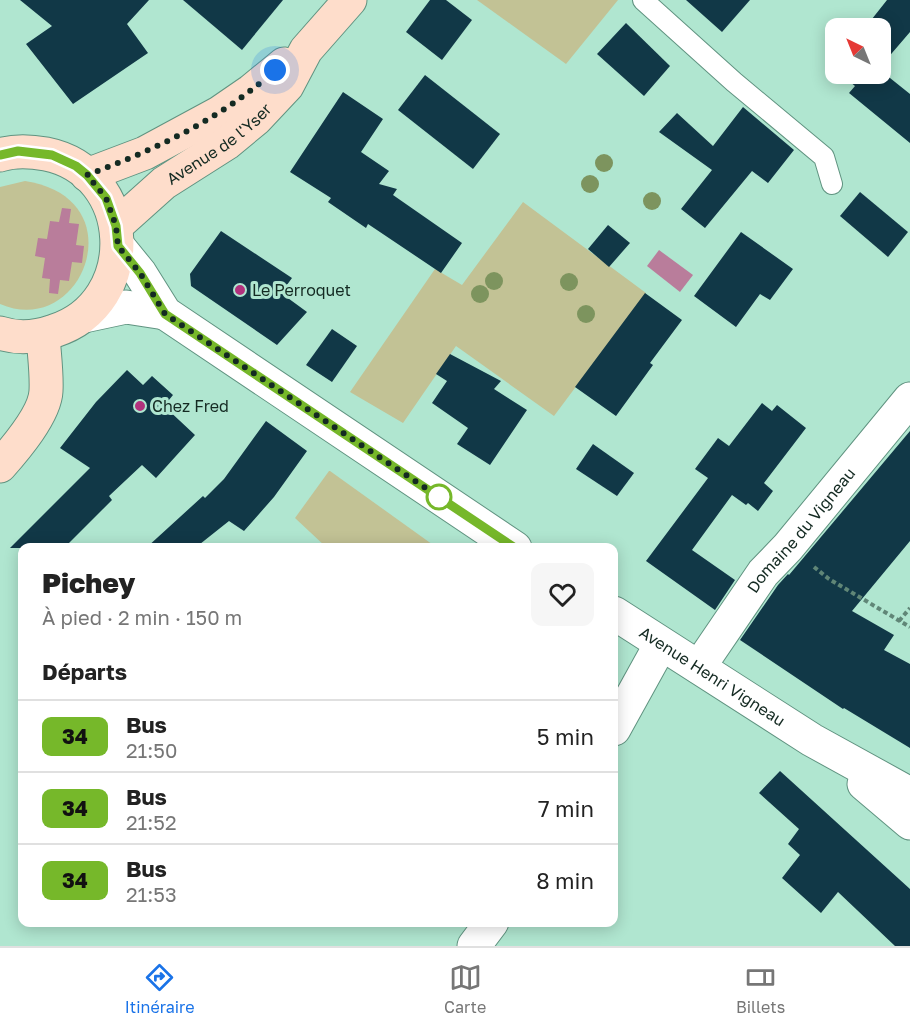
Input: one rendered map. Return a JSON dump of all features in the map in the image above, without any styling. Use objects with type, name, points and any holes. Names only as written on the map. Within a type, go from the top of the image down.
[{"type":"main road","name":"Avenue de l'Yser","points":[[117,236],[164,183],[227,143],[256,119],[287,86],[306,50],[350,0]]},
{"type":"main road","name":"Avenue de l'Yser","points":[[87,175],[145,153],[219,113],[251,91],[275,70],[306,50]]},
{"type":"main road","points":[[0,155],[18,151],[52,155],[76,166],[87,175],[106,198],[117,236],[115,266],[108,285],[84,316],[64,328],[43,335],[3,338]]},
{"type":"main road","points":[[0,466],[18,446],[34,420],[46,393],[43,335]]},
{"type":"street","points":[[117,236],[165,314]]},
{"type":"street","points":[[84,316],[126,307],[165,314],[508,543]]},
{"type":"street","name":"Domaine du Vigneau","points":[[699,668],[763,573],[788,547],[910,399]]},
{"type":"street","name":"Avenue Henri Vigneau","points":[[618,616],[812,740],[910,794]]},
{"type":"street","points":[[618,722],[661,644]]},
{"type":"street","name":"Avenue Henri Vigneau","points":[[812,740],[910,822]]},
{"type":"street","points":[[474,946],[488,927]]},
{"type":"lane","points":[[643,0],[734,82],[824,157],[832,184]]},
{"type":"path","points":[[788,547],[829,579],[910,627]]},
{"type":"path","points":[[899,621],[910,608]]},
{"type":"green space","points":[[477,0],[618,0],[566,64]]},
{"type":"green space","points":[[25,181],[59,193],[80,212],[88,237],[86,262],[74,285],[55,302],[29,310],[0,304],[0,187]]},
{"type":"green space","points":[[523,202],[646,293],[554,416],[456,346],[403,423],[350,392],[435,269],[462,285]]},
{"type":"green space","points":[[330,471],[430,543],[322,543],[295,518]]},
{"type":"shaded area","points":[[62,208],[71,209],[69,223],[79,224],[76,245],[84,246],[82,263],[72,262],[69,281],[60,280],[58,294],[49,293],[50,279],[42,278],[45,258],[35,256],[38,238],[47,239],[50,221],[59,222]]},
{"type":"shaded area","points":[[659,250],[693,275],[680,292],[647,266]]},
{"type":"building","points":[[20,0],[149,0],[127,24],[148,53],[73,104],[26,44],[52,26]]},
{"type":"building","points":[[183,0],[283,0],[242,50]]},
{"type":"building","points":[[430,0],[446,0],[472,20],[442,60],[406,32]]},
{"type":"building","points":[[686,0],[750,0],[722,32]]},
{"type":"building","points":[[887,0],[910,0],[910,32],[891,54],[891,18],[873,18]]},
{"type":"building","points":[[626,23],[670,66],[644,96],[597,54]]},
{"type":"building","points":[[425,75],[500,134],[473,169],[398,110]]},
{"type":"building","points":[[891,79],[910,94],[910,143],[849,93],[855,86],[852,84],[891,84]]},
{"type":"building","points":[[343,92],[383,119],[361,152],[389,171],[379,184],[397,189],[393,195],[462,243],[441,273],[368,224],[366,228],[328,202],[331,198],[290,172]]},
{"type":"building","points":[[743,107],[794,150],[768,183],[752,171],[705,228],[681,209],[712,170],[659,132],[677,113],[713,146]]},
{"type":"building","points":[[860,192],[908,232],[888,257],[840,216]]},
{"type":"building","points":[[608,225],[630,243],[609,267],[588,249]]},
{"type":"building","name":"Le Perroquet","points":[[221,231],[292,278],[281,293],[307,312],[277,345],[191,286],[190,274]]},
{"type":"building","points":[[741,232],[793,269],[770,300],[760,294],[736,327],[694,296]]},
{"type":"building","points":[[645,293],[682,320],[650,363],[653,365],[616,416],[575,387]]},
{"type":"building","points":[[332,329],[357,346],[332,382],[306,365]]},
{"type":"building","points":[[450,354],[501,381],[494,389],[527,410],[490,465],[457,444],[468,428],[432,403],[447,381],[436,374]]},
{"type":"building","points":[[127,370],[143,385],[152,376],[173,395],[164,406],[195,435],[156,478],[142,465],[109,496],[112,500],[69,543],[18,543],[18,548],[10,548],[90,468],[60,448],[96,402]]},
{"type":"building","points":[[762,403],[772,411],[777,405],[806,428],[764,483],[773,491],[758,511],[732,495],[692,550],[735,580],[715,610],[646,561],[708,478],[695,469],[718,438],[729,446]]},
{"type":"building","points":[[266,421],[307,451],[274,497],[244,531],[229,521],[201,543],[151,543],[203,496],[205,498],[224,479]]},
{"type":"building","points":[[910,431],[910,541],[852,611],[894,635],[884,650],[910,664],[910,748],[843,709],[740,640],[778,585],[789,575]]},
{"type":"building","points":[[593,444],[634,473],[617,496],[576,469]]},
{"type":"building","points":[[780,771],[910,889],[910,946],[895,946],[838,892],[821,913],[782,878],[800,855],[788,844],[799,829],[759,793]]},
{"type":"bus line","name":"34","points":[[0,155],[18,151],[35,152],[52,155],[76,166],[87,175],[106,198],[116,226],[118,246],[140,273],[165,314],[508,543]]},
{"type":"place","name":"Le Perroquet","points":[[240,290]]},
{"type":"place","name":"Chez Fred","points":[[140,406]]},
{"type":"route","points":[[275,70],[251,91],[219,113],[145,153],[87,175],[106,198],[116,226],[118,246],[140,273],[165,314],[439,497]]}]
